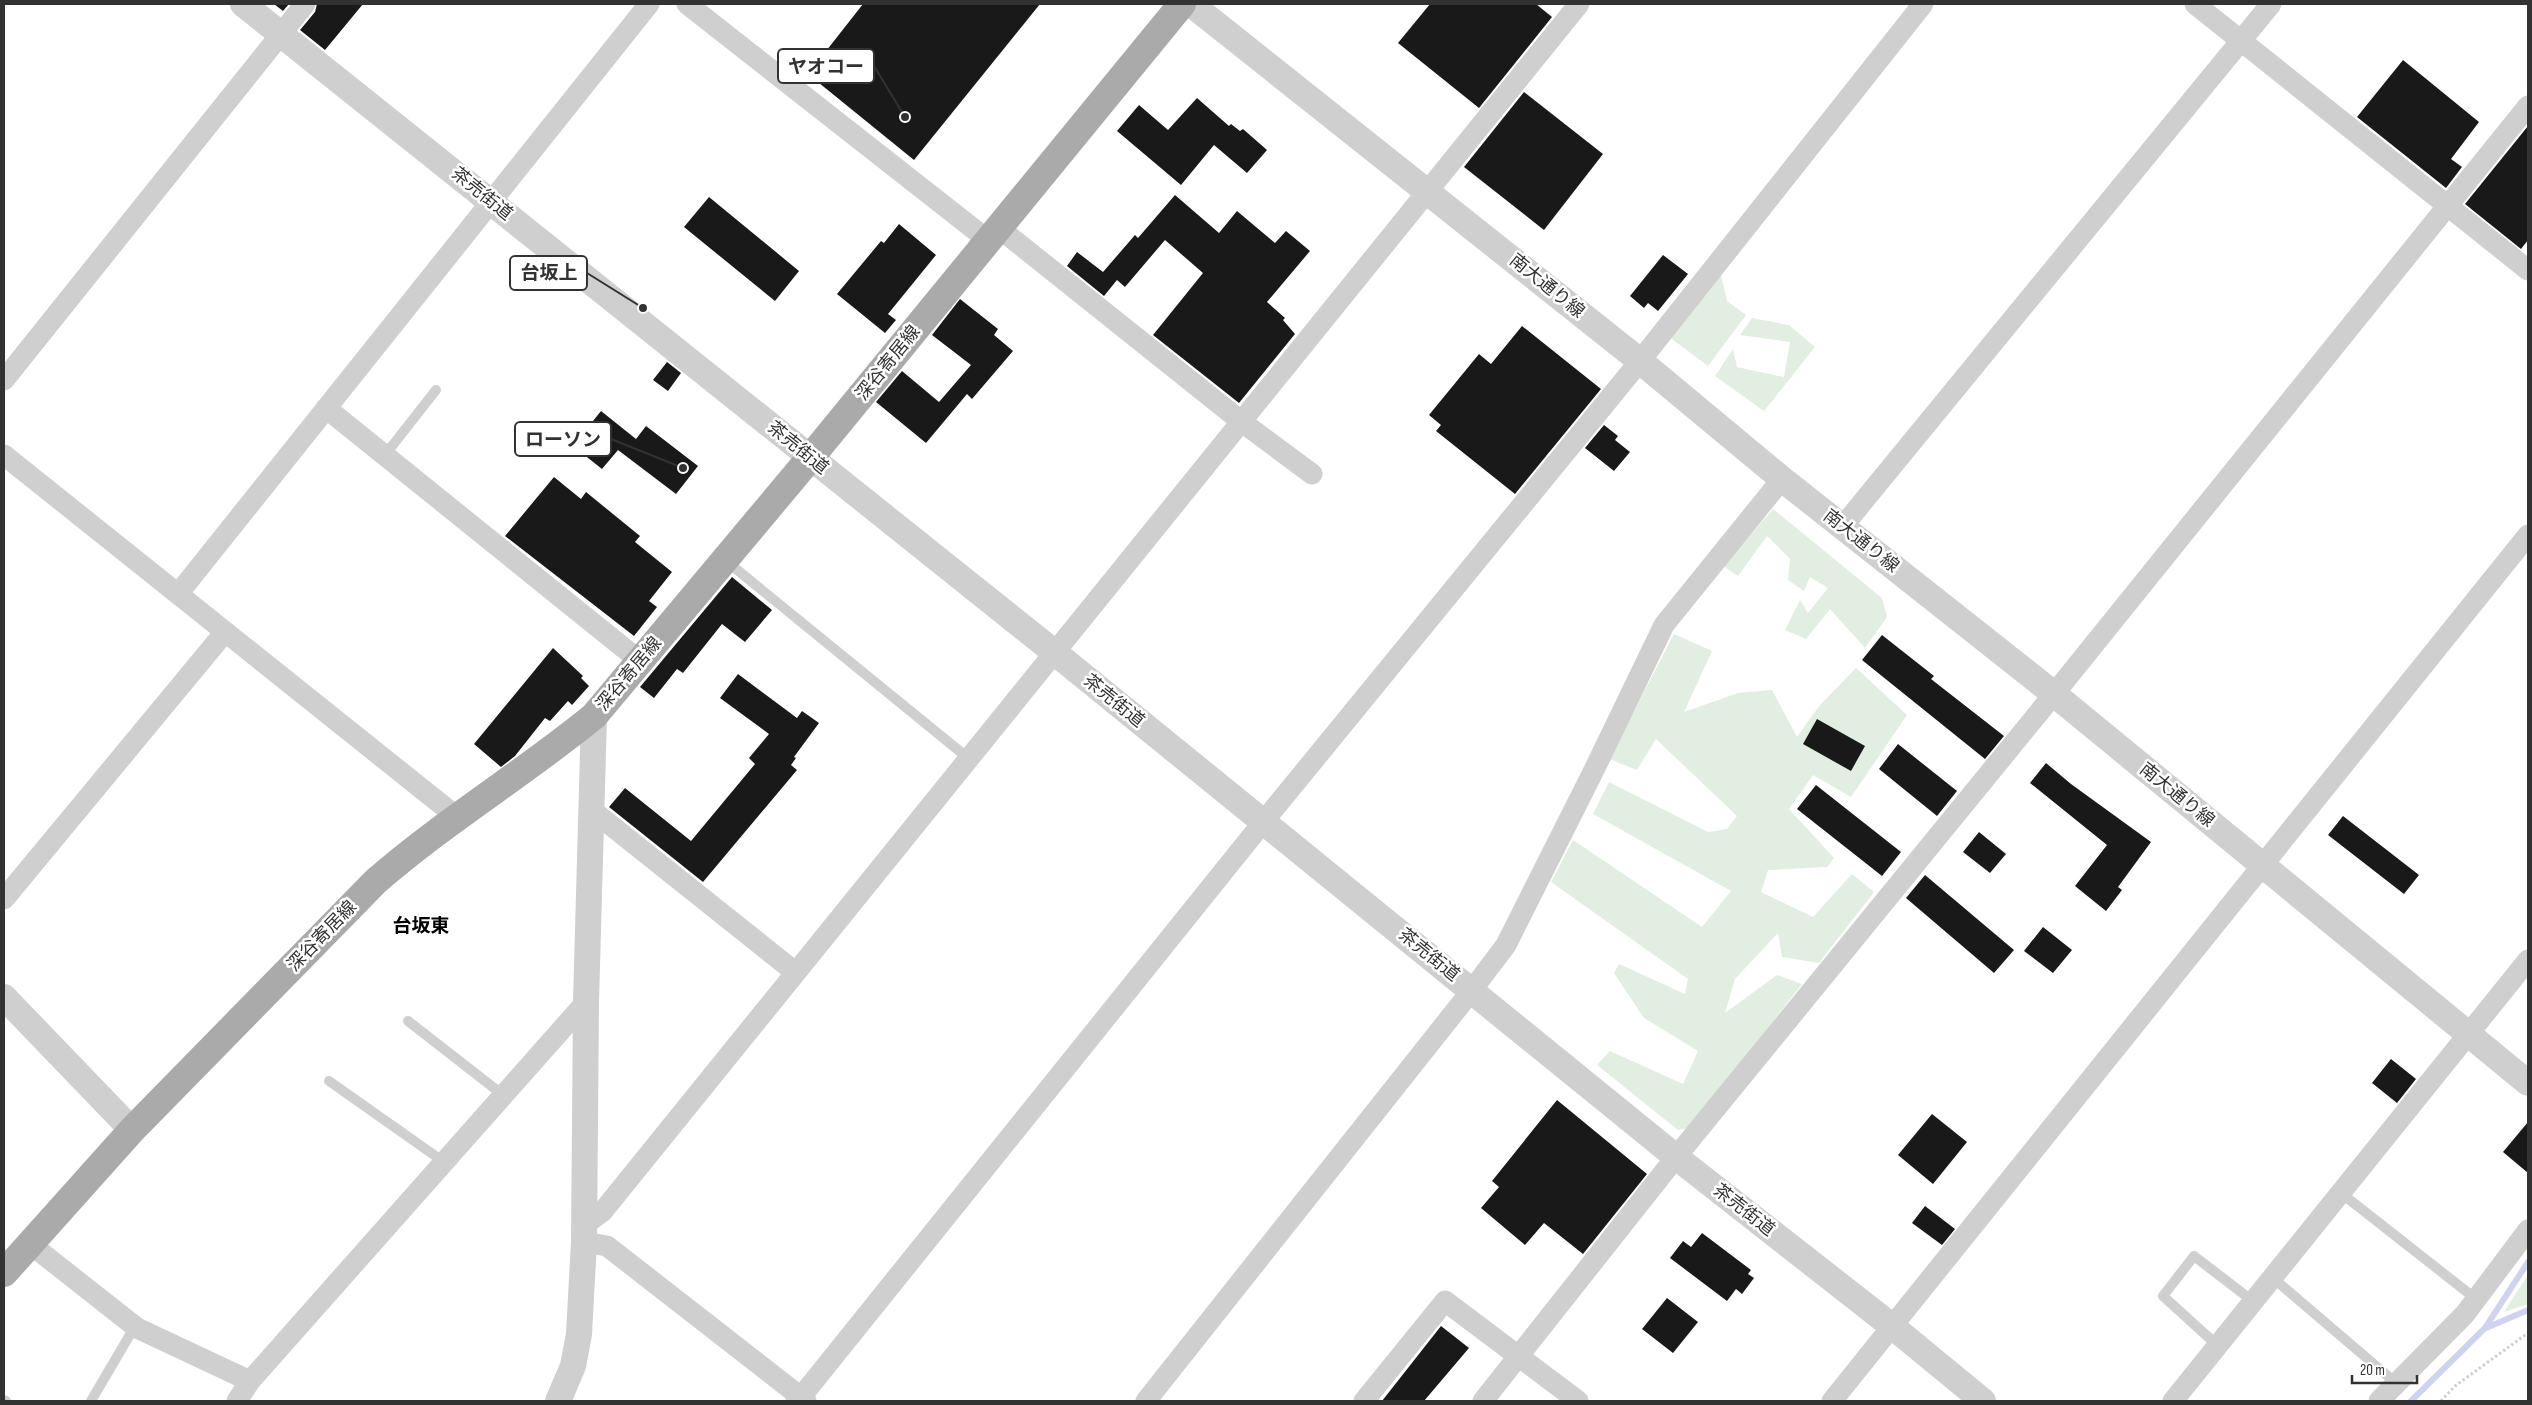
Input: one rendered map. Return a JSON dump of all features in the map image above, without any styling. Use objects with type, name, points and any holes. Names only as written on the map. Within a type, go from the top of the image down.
[{"type":"main road","name":"深谷寄居線","points":[[4,1273],[132,1130],[376,881],[405,855],[553,750],[594,716],[810,458],[1182,4]]},
{"type":"street","name":"茶売街道","points":[[243,4],[1054,652],[1676,1157],[1983,1401]]},
{"type":"street","points":[[4,380],[305,4]]},
{"type":"street","points":[[178,594],[649,4]]},
{"type":"street","points":[[687,4],[1312,474]]},
{"type":"street","name":"南大通り線","points":[[1192,4],[1640,361],[1782,479],[2054,694],[2528,1083]]},
{"type":"street","points":[[584,1234],[1579,4]]},
{"type":"street","points":[[584,1234],[607,1246],[801,1400],[1264,821],[1640,361],[1924,4]]},
{"type":"street","points":[[2195,4],[2528,270]]},
{"type":"street","points":[[1843,526],[2271,4]]},
{"type":"street","points":[[1483,1401],[1676,1157],[2054,694],[2528,106]]},
{"type":"street","points":[[326,408],[640,661]]},
{"type":"street","points":[[4,455],[457,817]]},
{"type":"street","points":[[1146,1401],[1506,945],[1664,625],[1782,479]]},
{"type":"street","points":[[1832,1401],[2088,1084],[2261,864],[2528,535]]},
{"type":"street","points":[[4,899],[225,632]]},
{"type":"street","points":[[558,1401],[573,1366],[579,1334],[584,1234],[586,1002],[593,811],[594,716]]},
{"type":"street","points":[[593,811],[795,972]]},
{"type":"street","points":[[2173,1401],[2528,962]]},
{"type":"street","points":[[4,997],[132,1130]]},
{"type":"street","points":[[237,1401],[250,1381],[586,1002]]},
{"type":"street","points":[[2379,1401],[2465,1314],[2528,1230]]},
{"type":"street","points":[[29,1243],[135,1326],[250,1381]]},
{"type":"street","points":[[1364,1401],[1445,1301],[1578,1401]]},
{"type":"lane","points":[[385,456],[436,390]]},
{"type":"lane","points":[[725,560],[968,758]]},
{"type":"lane","points":[[408,1020],[503,1096]]},
{"type":"lane","points":[[328,1080],[444,1162]]},
{"type":"lane","points":[[2341,1193],[2476,1299]]},
{"type":"lane","points":[[2218,1346],[2163,1296],[2189,1262],[2194,1256],[2254,1302]]},
{"type":"lane","points":[[2273,1278],[2396,1383]]},
{"type":"lane","points":[[91,1401],[135,1326]]},
{"type":"path","points":[[2441,1401],[2455,1386],[2528,1333]]},
{"type":"shaded area","points":[[1720,272],[1727,301],[1746,315],[1708,366],[1668,336]]},
{"type":"shaded area","points":[[1752,318],[1789,325],[1815,347],[1764,411],[1715,376],[1733,349],[1737,367],[1784,377],[1790,342],[1740,335]]},
{"type":"shaded area","points":[[1773,509],[1882,598],[1887,617],[1865,648],[1830,609],[1806,639],[1785,630],[1800,600],[1808,613],[1828,588],[1810,577],[1804,591],[1788,580],[1790,559],[1767,536],[1738,576],[1723,566]]},
{"type":"shaded area","points":[[1674,634],[1712,651],[1684,712],[1738,693],[1772,690],[1797,737],[1820,705],[1856,668],[1907,715],[1851,797],[1813,775],[1789,809],[1834,858],[1827,867],[1768,870],[1761,892],[1813,917],[1852,874],[1874,892],[1819,963],[1782,957],[1778,933],[1735,979],[1725,1013],[1777,975],[1802,984],[1690,1128],[1678,1130],[1597,1065],[1610,1051],[1683,1084],[1698,1051],[1644,1018],[1614,973],[1619,964],[1685,994],[1688,979],[1551,882],[1573,840],[1702,927],[1731,891],[1593,814],[1609,782],[1708,832],[1727,829],[1737,816],[1656,739],[1637,770],[1609,759]]},
{"type":"shaded area","points":[[2528,1275],[2528,1304],[2504,1312]]},
{"type":"building","points":[[274,4],[289,4],[283,11]]},
{"type":"building","points":[[317,4],[363,4],[325,50],[300,30],[315,12]]},
{"type":"building","points":[[863,4],[1040,4],[914,160],[808,74]]},
{"type":"building","points":[[1430,4],[1536,4],[1552,17],[1479,108],[1398,43]]},
{"type":"building","points":[[2403,60],[2479,122],[2451,159],[2462,167],[2446,188],[2357,117]]},
{"type":"building","points":[[1524,92],[1603,154],[1544,230],[1464,167]]},
{"type":"building","points":[[1197,98],[1229,126],[1231,124],[1240,131],[1243,129],[1267,150],[1247,173],[1214,145],[1181,185],[1117,131],[1139,105],[1168,130]]},
{"type":"building","points":[[2528,126],[2528,240],[2521,249],[2465,204]]},
{"type":"building","points":[[1175,195],[1219,233],[1237,211],[1275,243],[1286,231],[1310,251],[1267,302],[1285,318],[1283,320],[1295,334],[1239,403],[1153,335],[1203,273],[1165,240],[1125,287],[1117,280],[1104,296],[1067,266],[1077,252],[1103,272],[1135,235],[1138,238]]},
{"type":"building","points":[[709,197],[799,271],[775,301],[684,227]]},
{"type":"building","points":[[899,224],[936,255],[888,314],[896,320],[885,333],[837,294],[881,241],[884,243]]},
{"type":"building","points":[[1663,255],[1688,274],[1658,311],[1648,303],[1644,308],[1630,296]]},
{"type":"building","points":[[960,299],[998,329],[994,335],[1013,351],[972,399],[967,394],[926,443],[876,402],[902,371],[939,402],[971,365],[932,335]]},
{"type":"building","points":[[1522,326],[1601,389],[1515,494],[1436,431],[1441,425],[1429,415],[1479,354],[1491,364]]},
{"type":"building","points":[[667,362],[681,373],[668,391],[653,380]]},
{"type":"building","points":[[601,411],[636,439],[646,426],[698,466],[676,494],[618,450],[602,469],[573,446]]},
{"type":"building","points":[[1604,425],[1618,436],[1615,440],[1630,452],[1614,471],[1585,448]]},
{"type":"building","points":[[554,477],[581,499],[586,492],[640,536],[635,542],[672,572],[649,601],[657,607],[634,636],[505,536]]},
{"type":"building","points":[[732,577],[772,610],[745,642],[722,624],[683,673],[677,669],[654,698],[640,687]]},
{"type":"building","points":[[1882,635],[1934,676],[1931,679],[2004,736],[1985,759],[1862,660]]},
{"type":"building","points":[[553,648],[583,676],[581,678],[589,686],[572,705],[568,701],[550,721],[545,718],[515,756],[501,767],[474,744]]},
{"type":"building","points":[[738,674],[797,718],[802,711],[819,723],[794,757],[796,758],[791,765],[797,770],[703,882],[609,807],[625,788],[691,841],[755,764],[749,758],[769,734],[720,698]]},
{"type":"building","points":[[1817,719],[1865,746],[1851,771],[1803,744]]},
{"type":"building","points":[[1898,744],[1957,791],[1937,816],[1879,769]]},
{"type":"building","points":[[2046,763],[2071,784],[2151,842],[2118,887],[2122,890],[2106,911],[2075,886],[2107,845],[2030,783]]},
{"type":"building","points":[[1816,785],[1901,852],[1882,876],[1797,809]]},
{"type":"building","points":[[2343,816],[2419,875],[2404,894],[2328,835]]},
{"type":"building","points":[[1979,832],[2006,854],[1990,873],[1963,852]]},
{"type":"building","points":[[1925,875],[2014,950],[1994,973],[1906,898]]},
{"type":"building","points":[[2043,927],[2072,950],[2053,973],[2024,951]]},
{"type":"building","points":[[2391,1059],[2416,1079],[2397,1103],[2372,1083]]},
{"type":"building","points":[[1557,1100],[1647,1174],[1583,1254],[1544,1223],[1525,1245],[1481,1208],[1499,1187],[1492,1181]]},
{"type":"building","points":[[1932,1114],[1967,1142],[1933,1184],[1898,1155]]},
{"type":"building","points":[[2528,1122],[2528,1173],[2503,1152]]},
{"type":"building","points":[[1925,1206],[1955,1229],[1942,1245],[1912,1223]]},
{"type":"building","points":[[1702,1233],[1751,1270],[1748,1274],[1754,1278],[1742,1294],[1736,1289],[1727,1301],[1670,1258],[1683,1241],[1691,1247]]},
{"type":"building","points":[[1667,1298],[1698,1322],[1673,1353],[1642,1329]]},
{"type":"building","points":[[1441,1326],[1469,1348],[1424,1401],[1382,1401]]},
{"type":"waterway","points":[[2411,1401],[2485,1328],[2528,1262]]},
{"type":"waterway","points":[[2486,1328],[2528,1310]]},
{"type":"place","name":"ヤオコー","points":[[905,117]]},
{"type":"place","name":"台坂上","points":[[643,308]]},
{"type":"place","name":"ローソン","points":[[683,468]]},
{"type":"district","name":"台坂東","points":[[421,926]]}]
